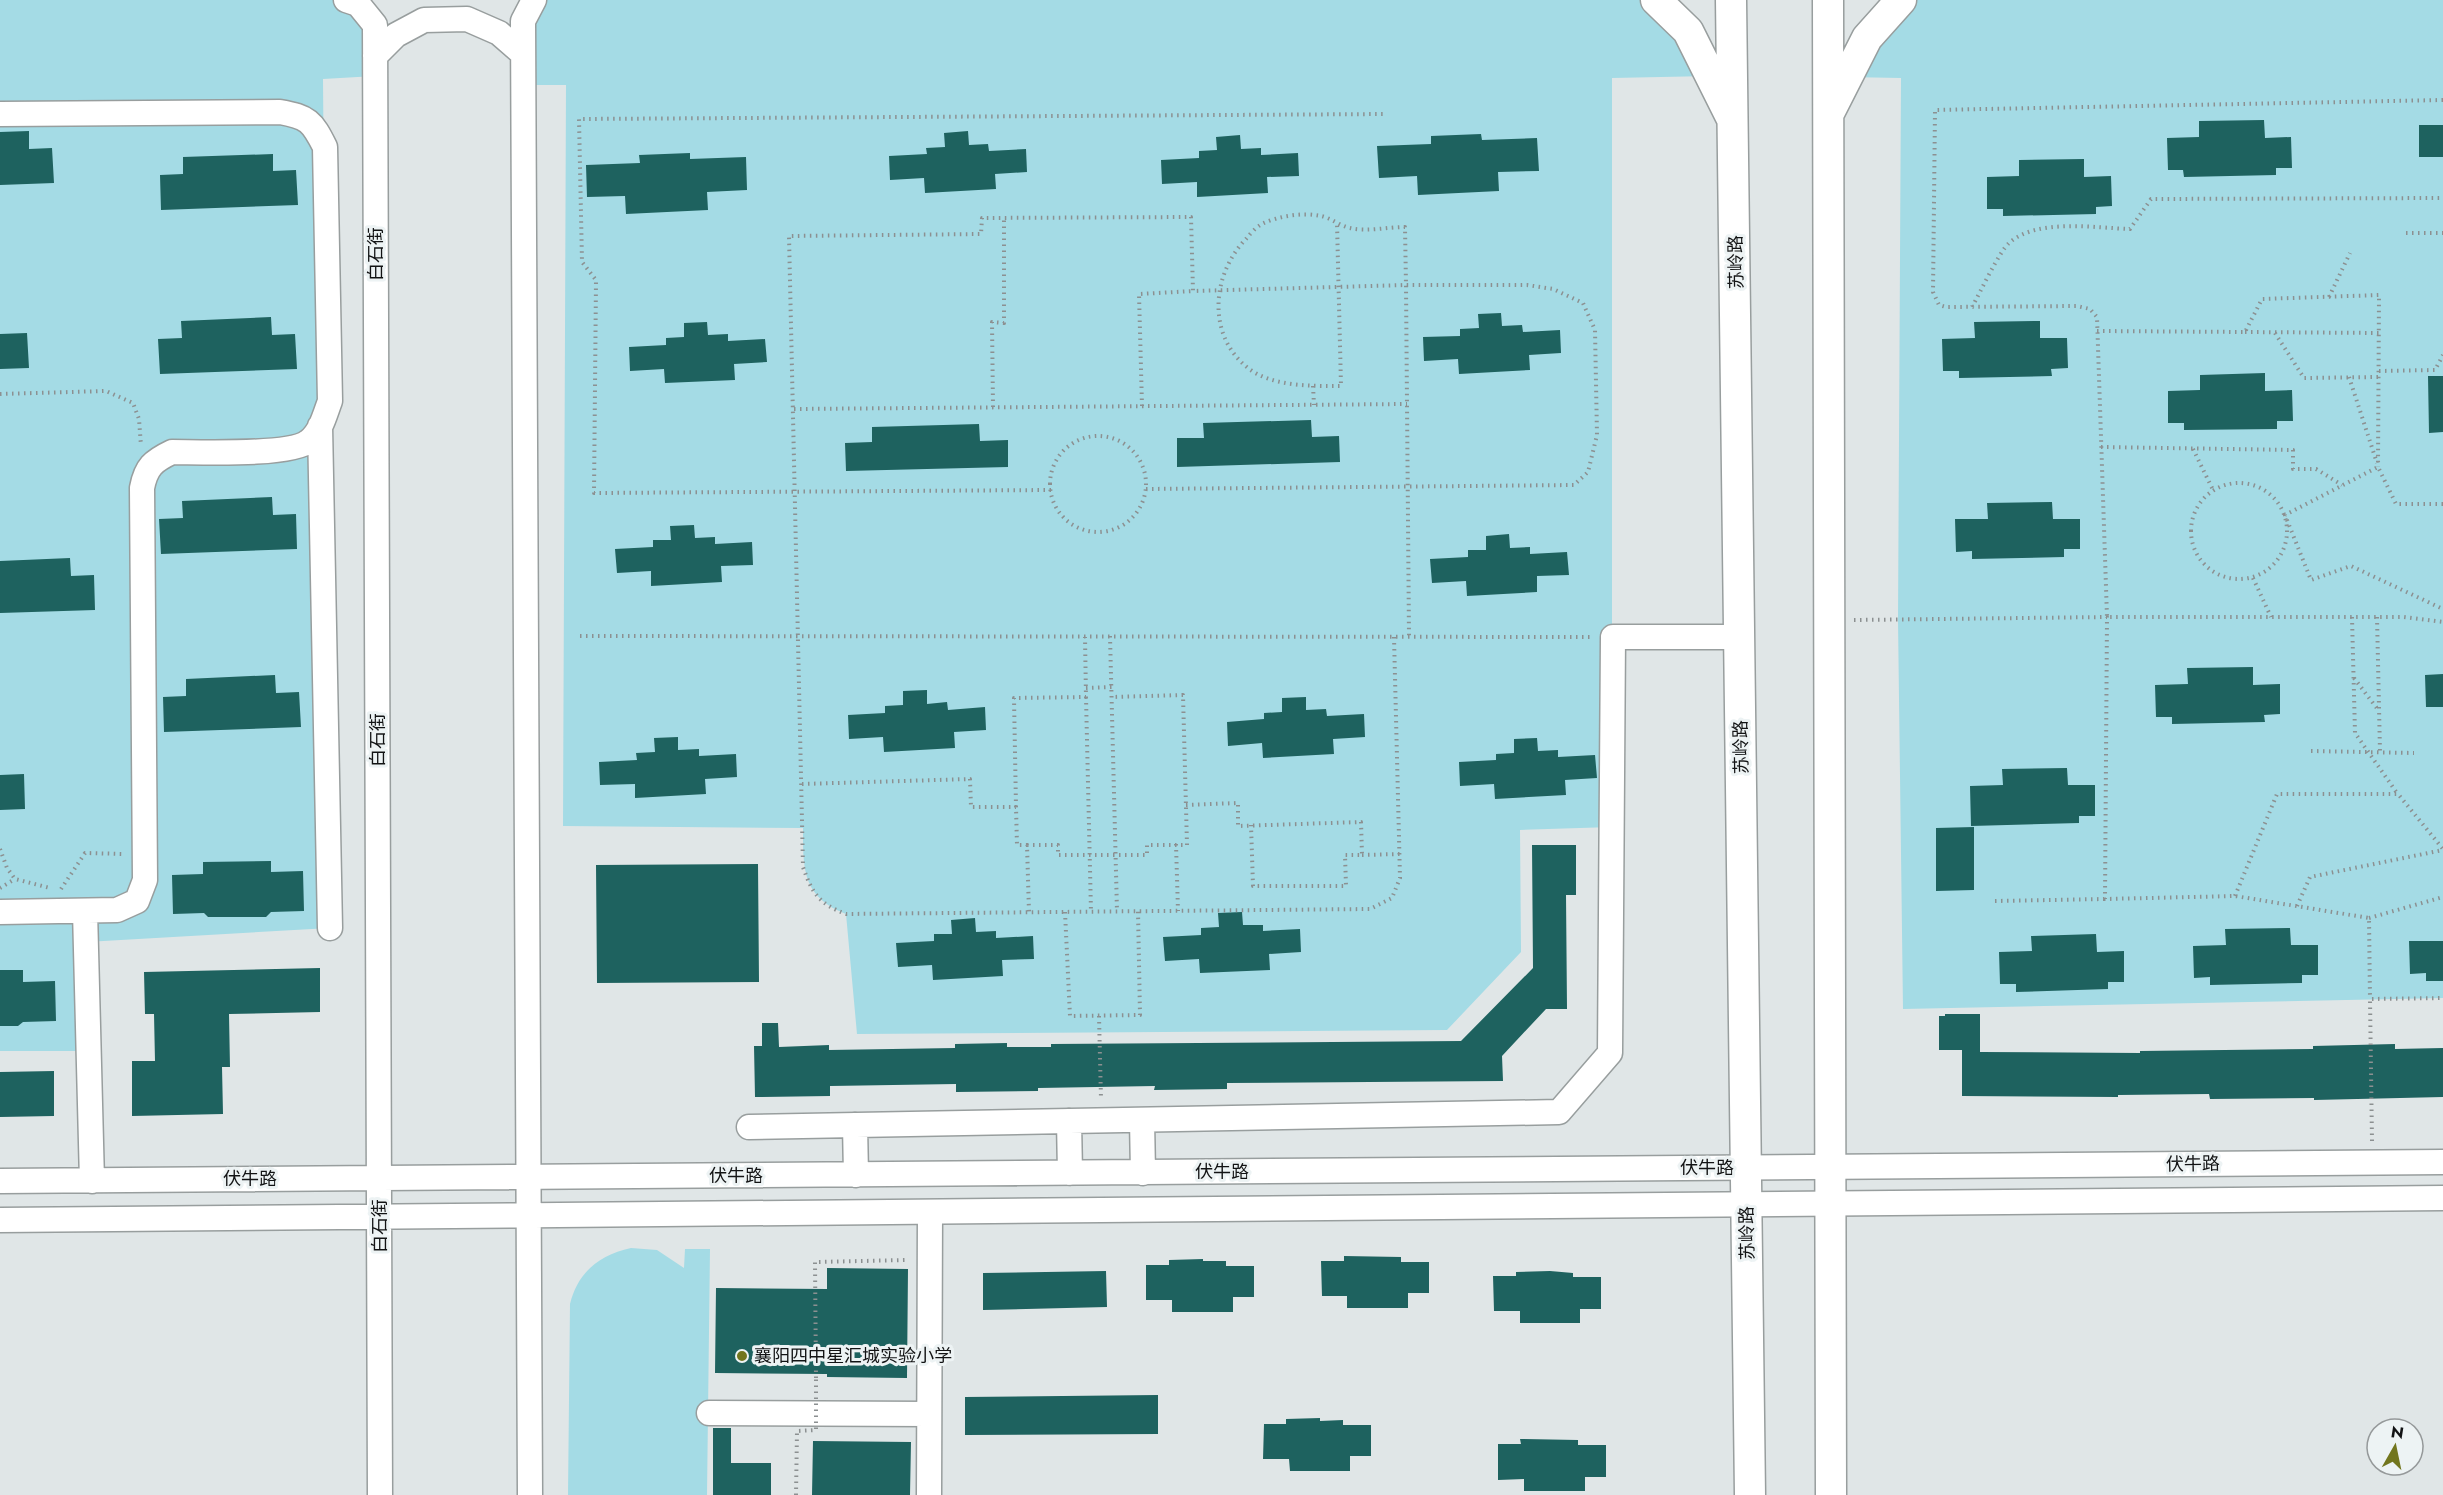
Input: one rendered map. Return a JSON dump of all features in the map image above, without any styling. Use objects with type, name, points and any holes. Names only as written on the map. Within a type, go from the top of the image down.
[{"type":"main road","points":[[1656,0],[1688,31],[1734,125]]},
{"type":"main road","name":"苏岭路","points":[[1731,0],[1750,1495]]},
{"type":"main road","points":[[1828,0],[1831,1495]]},
{"type":"main road","points":[[1827,116],[1867,38],[1901,0]]},
{"type":"street","name":"白石街","points":[[346,0],[358,4],[375,25],[380,1495]]},
{"type":"street","points":[[530,1495],[523,21],[534,0]]},
{"type":"street","points":[[375,56],[396,35],[424,20],[467,19],[499,33],[523,54]]},
{"type":"street","points":[[0,114],[280,112],[301,116],[315,128],[325,147],[330,389],[330,401],[320,426],[309,441],[291,449],[172,452],[157,459],[145,473],[145,879],[137,901],[117,910],[0,912]]},
{"type":"street","points":[[320,426],[330,928]]},
{"type":"street","points":[[749,1127],[1559,1112],[1610,1053],[1613,637],[1740,638]]},
{"type":"street","points":[[85,911],[92,1181]]},
{"type":"street","points":[[1069,1120],[1070,1173]]},
{"type":"street","points":[[1142,1120],[1143,1173]]},
{"type":"street","points":[[855,1125],[856,1175]]},
{"type":"street","name":"伏牛路","points":[[0,1181],[2443,1162]]},
{"type":"street","points":[[0,1220],[2443,1198]]},
{"type":"street","points":[[929,1495],[930,1212]]},
{"type":"street","points":[[709,1413],[929,1414]]},
{"type":"path","points":[[2105,899],[2107,617],[2097,317],[2090,309],[2077,306],[1946,307],[1939,304],[1933,292],[1935,110],[2443,100]]},
{"type":"path","points":[[1051,490],[796,494],[594,493],[596,280],[582,262],[579,119],[1385,114]]},
{"type":"path","points":[[1971,307],[2008,244],[2026,232],[2043,228],[2130,229],[2151,199],[2443,198]]},
{"type":"path","points":[[1337,223],[1341,386],[1313,386],[1271,379],[1249,369],[1229,350],[1218,318],[1222,274],[1232,254],[1261,224],[1290,215],[1321,216],[1351,228],[1405,227],[1409,637]]},
{"type":"path","points":[[1192,291],[1191,217],[982,218],[981,234],[789,236],[803,867],[812,892],[832,908],[846,914],[1371,909],[1392,898],[1400,878],[1394,637]]},
{"type":"path","points":[[993,407],[992,322],[1004,322],[1004,218]]},
{"type":"path","points":[[2406,233],[2442,235]]},
{"type":"path","points":[[2329,297],[2350,253]]},
{"type":"path","points":[[1142,406],[1139,294],[1406,285],[1527,285],[1553,289],[1583,303],[1595,330],[1597,435],[1588,472],[1574,485],[1146,489]]},
{"type":"path","points":[[2245,332],[2262,299],[2379,295],[2378,466]]},
{"type":"path","points":[[2097,331],[2379,333]]},
{"type":"path","points":[[2275,332],[2304,378],[2435,370],[2443,355]]},
{"type":"path","points":[[2349,377],[2378,466],[2396,504],[2443,504]]},
{"type":"path","points":[[1313,386],[1314,405]]},
{"type":"path","points":[[0,394],[106,392],[133,403],[139,419],[144,481]]},
{"type":"path","points":[[794,409],[1407,404]]},
{"type":"path","points":[[1098,436],[1113,439],[1128,446],[1138,458],[1145,473],[1146,489],[1142,504],[1134,517],[1122,526],[1099,532],[1077,527],[1064,518],[1055,505],[1051,490],[1051,475],[1057,460],[1068,447],[1082,439],[1098,436]]},
{"type":"path","points":[[2101,447],[2293,450],[2293,469],[2316,469],[2342,486]]},
{"type":"path","points":[[2193,449],[2213,490]]},
{"type":"path","points":[[2285,515],[2378,466]]},
{"type":"path","points":[[2285,515],[2288,530],[2286,546],[2278,560],[2267,571],[2253,578],[2238,580],[2222,577],[2208,569],[2198,558],[2191,543],[2190,527],[2194,511],[2203,497],[2213,490],[2232,483],[2249,483],[2264,489],[2277,500],[2285,515],[2311,580],[2351,566],[2442,608]]},
{"type":"path","points":[[2253,578],[2271,617]]},
{"type":"path","points":[[1828,621],[2107,617],[2404,617],[2443,622]]},
{"type":"path","points":[[2297,906],[2310,877],[2443,849],[2398,794],[2355,733],[2352,617]]},
{"type":"path","points":[[2377,617],[2380,752]]},
{"type":"path","points":[[580,636],[1613,637]]},
{"type":"path","points":[[1110,636],[1117,911]]},
{"type":"path","points":[[1085,637],[1091,912]]},
{"type":"path","points":[[2354,678],[2379,711]]},
{"type":"path","points":[[1086,688],[1112,687]]},
{"type":"path","points":[[1086,697],[1014,698],[1017,845],[1058,845],[1058,855],[1147,855],[1147,845],[1187,844],[1183,695],[1112,697]]},
{"type":"path","points":[[2311,751],[2414,753]]},
{"type":"path","points":[[802,784],[970,779],[971,807],[1016,807]]},
{"type":"path","points":[[2235,896],[2277,794],[2398,794]]},
{"type":"path","points":[[1186,805],[1238,803],[1238,826],[1361,822],[1362,855]]},
{"type":"path","points":[[1251,825],[1253,886],[1347,886],[1345,855],[1400,854]]},
{"type":"path","points":[[1176,844],[1178,910]]},
{"type":"path","points":[[1027,845],[1029,912]]},
{"type":"path","points":[[0,849],[7,868],[15,879],[62,889],[85,853],[145,855]]},
{"type":"path","points":[[0,888],[15,879]]},
{"type":"path","points":[[1995,901],[2235,896],[2369,918],[2443,897]]},
{"type":"path","points":[[1065,912],[1070,1016],[1099,1016],[1140,1015],[1138,911]]},
{"type":"path","points":[[2369,918],[2372,1163]]},
{"type":"path","points":[[2370,999],[2443,998]]},
{"type":"path","points":[[1099,1016],[1102,1120]]},
{"type":"path","points":[[796,1495],[797,1431],[816,1430],[815,1262],[930,1260]]},
{"type":"shaded area","points":[[0,0],[346,0],[358,4],[375,76],[323,79],[330,928],[86,942],[89,1051],[0,1051]]},
{"type":"shaded area","points":[[534,0],[1656,0],[1710,76],[1612,78],[1612,827],[1520,830],[1521,952],[1447,1030],[857,1034],[846,914],[821,899],[808,880],[805,869],[803,828],[563,826],[566,85],[523,85]]},
{"type":"shaded area","points":[[1901,0],[2443,0],[2443,998],[1903,1009],[1898,620],[1901,78],[1847,77]]},
{"type":"shaded area","points":[[631,1248],[657,1250],[684,1268],[685,1249],[710,1249],[707,1495],[568,1495],[570,1304],[584,1274],[609,1255]]},
{"type":"building","points":[[2264,120],[2265,138],[2291,137],[2292,168],[2276,168],[2276,175],[2184,177],[2183,170],[2168,170],[2167,138],[2199,137],[2199,121]]},
{"type":"building","points":[[2419,125],[2443,125],[2443,157],[2419,157]]},
{"type":"building","points":[[29,131],[29,149],[52,148],[54,183],[0,185],[0,132]]},
{"type":"building","points":[[968,131],[969,145],[988,144],[989,151],[1026,149],[1027,172],[995,174],[996,189],[925,193],[924,178],[890,180],[889,156],[927,154],[926,148],[945,147],[944,133]]},
{"type":"building","points":[[1481,134],[1482,140],[1537,138],[1539,171],[1498,172],[1499,191],[1418,195],[1417,176],[1379,178],[1377,146],[1431,144],[1431,136]]},
{"type":"building","points":[[1240,135],[1241,149],[1261,148],[1261,155],[1298,153],[1299,176],[1267,177],[1268,193],[1197,197],[1197,182],[1162,184],[1161,160],[1199,158],[1199,151],[1217,150],[1216,137]]},
{"type":"building","points":[[690,153],[690,159],[746,157],[747,190],[707,192],[708,210],[626,214],[625,196],[587,197],[586,165],[640,163],[639,155]]},
{"type":"building","points":[[273,154],[273,171],[296,170],[298,205],[161,210],[160,175],[183,174],[183,157]]},
{"type":"building","points":[[2084,159],[2084,177],[2111,176],[2112,206],[2096,207],[2096,214],[2003,216],[2003,209],[1987,209],[1987,177],[2019,176],[2019,160]]},
{"type":"building","points":[[1501,313],[1502,326],[1522,325],[1523,332],[1560,330],[1561,353],[1529,355],[1530,370],[1459,374],[1458,359],[1424,361],[1423,337],[1460,336],[1460,329],[1479,328],[1478,314]]},
{"type":"building","points":[[271,317],[272,335],[295,334],[297,369],[160,374],[158,339],[182,338],[181,321]]},
{"type":"building","points":[[2040,321],[2040,338],[2067,338],[2068,368],[2051,369],[2052,376],[1959,378],[1959,371],[1943,371],[1942,339],[1975,338],[1974,322]]},
{"type":"building","points":[[707,322],[708,335],[728,334],[728,341],[765,339],[767,362],[734,364],[735,380],[665,383],[664,369],[630,371],[629,347],[666,345],[666,338],[684,337],[684,323]]},
{"type":"building","points":[[27,333],[29,368],[0,369],[0,334]]},
{"type":"building","points":[[2265,373],[2265,391],[2292,390],[2293,421],[2277,421],[2277,429],[2184,430],[2184,423],[2168,423],[2168,391],[2200,390],[2200,375]]},
{"type":"building","points":[[2428,376],[2443,376],[2443,432],[2429,433]]},
{"type":"building","points":[[1311,420],[1312,437],[1339,436],[1340,462],[1177,467],[1177,438],[1204,438],[1203,423]]},
{"type":"building","points":[[979,424],[980,441],[1008,440],[1008,467],[846,471],[845,443],[872,442],[872,427]]},
{"type":"building","points":[[272,497],[273,515],[296,514],[297,549],[161,554],[159,519],[183,518],[182,501]]},
{"type":"building","points":[[2052,502],[2053,519],[2080,519],[2080,549],[2064,549],[2064,557],[1972,559],[1972,551],[1956,552],[1955,519],[1988,519],[1987,503]]},
{"type":"building","points":[[694,525],[695,538],[715,537],[715,544],[752,542],[753,565],[721,566],[722,582],[651,586],[651,571],[617,573],[615,549],[653,547],[653,540],[671,540],[670,526]]},
{"type":"building","points":[[1509,534],[1510,548],[1530,547],[1530,554],[1567,552],[1569,575],[1537,576],[1537,592],[1467,596],[1466,581],[1432,583],[1430,559],[1468,557],[1468,550],[1486,550],[1486,536]]},
{"type":"building","points":[[70,558],[71,576],[94,575],[95,610],[0,613],[0,561]]},
{"type":"building","points":[[2253,667],[2253,685],[2280,684],[2280,714],[2264,715],[2265,722],[2172,724],[2172,717],[2156,717],[2155,685],[2188,684],[2187,668]]},
{"type":"building","points":[[2443,674],[2443,707],[2426,707],[2425,675]]},
{"type":"building","points":[[275,675],[276,693],[299,692],[301,727],[164,732],[163,697],[186,696],[186,679]]},
{"type":"building","points":[[927,690],[927,704],[947,702],[948,710],[985,707],[986,730],[954,732],[955,748],[884,752],[883,737],[849,739],[848,715],[885,713],[885,706],[903,705],[903,691]]},
{"type":"building","points":[[1306,697],[1306,710],[1326,709],[1327,716],[1364,714],[1365,737],[1333,739],[1334,754],[1263,758],[1262,743],[1228,746],[1227,722],[1264,719],[1264,713],[1282,712],[1282,698]]},
{"type":"building","points":[[678,737],[678,750],[699,749],[699,756],[736,754],[737,777],[705,779],[706,794],[635,798],[635,784],[600,785],[599,762],[637,760],[636,753],[655,752],[654,738]]},
{"type":"building","points":[[1537,738],[1538,751],[1558,750],[1558,757],[1595,755],[1597,778],[1565,780],[1566,795],[1495,799],[1494,784],[1460,786],[1459,762],[1496,760],[1496,754],[1514,753],[1514,739]]},
{"type":"building","points":[[2067,768],[2068,785],[2095,785],[2095,816],[2079,816],[2079,823],[1971,826],[1970,786],[2003,785],[2002,769]]},
{"type":"building","points":[[24,774],[25,809],[0,810],[0,775]]},
{"type":"building","points":[[1974,827],[1974,890],[1936,891],[1936,828]]},
{"type":"building","points":[[1532,845],[1576,845],[1576,895],[1566,895],[1567,1009],[1546,1009],[1502,1056],[1503,1081],[1227,1083],[1227,1089],[1154,1090],[1155,1086],[956,1092],[956,1084],[830,1086],[830,1096],[755,1097],[754,1046],[762,1046],[762,1023],[778,1023],[779,1047],[829,1045],[829,1050],[955,1048],[955,1044],[1007,1043],[1007,1047],[1051,1047],[1051,1044],[1461,1041],[1533,968]]},
{"type":"building","points":[[271,861],[271,872],[303,871],[304,911],[271,912],[266,917],[208,917],[204,913],[173,914],[172,875],[203,874],[203,862]]},
{"type":"building","points":[[758,864],[759,982],[597,983],[596,865]]},
{"type":"building","points":[[1242,912],[1243,925],[1263,925],[1263,931],[1300,929],[1301,952],[1269,954],[1270,970],[1200,973],[1199,959],[1165,961],[1163,937],[1201,935],[1201,928],[1219,927],[1218,913]]},
{"type":"building","points":[[975,918],[976,932],[996,931],[996,938],[1033,936],[1034,959],[1002,960],[1003,976],[933,980],[932,965],[898,967],[896,943],[934,941],[934,934],[952,934],[951,920]]},
{"type":"building","points":[[2290,928],[2291,945],[2318,945],[2318,975],[2302,975],[2302,983],[2210,985],[2210,977],[2194,978],[2193,946],[2226,945],[2225,929]]},
{"type":"building","points":[[2096,934],[2097,952],[2124,951],[2124,982],[2108,982],[2108,989],[2016,992],[2016,984],[2000,984],[1999,952],[2032,951],[2031,936]]},
{"type":"building","points":[[2409,941],[2443,941],[2443,981],[2426,981],[2426,973],[2410,974]]},
{"type":"building","points":[[320,968],[320,1012],[229,1014],[230,1067],[222,1067],[223,1114],[132,1116],[132,1061],[155,1061],[154,1014],[145,1014],[144,972]]},
{"type":"building","points":[[0,970],[23,970],[23,982],[55,981],[56,1021],[23,1022],[18,1026],[0,1026]]},
{"type":"building","points":[[1945,1014],[1980,1014],[1980,1052],[2140,1053],[2140,1051],[2313,1049],[2313,1046],[2395,1044],[2395,1049],[2443,1048],[2443,1097],[2314,1100],[2314,1098],[2210,1099],[2209,1094],[2118,1095],[2118,1097],[1962,1096],[1962,1050],[1939,1050],[1939,1016],[1945,1016]]},
{"type":"building","points":[[54,1071],[54,1116],[0,1117],[0,1072]]},
{"type":"building","points":[[1344,1256],[1401,1257],[1401,1262],[1429,1262],[1429,1293],[1408,1293],[1408,1308],[1347,1308],[1347,1296],[1322,1296],[1321,1261],[1344,1261]]},
{"type":"building","points":[[1203,1259],[1203,1261],[1226,1261],[1226,1266],[1254,1266],[1254,1297],[1233,1297],[1233,1312],[1172,1312],[1172,1300],[1146,1300],[1146,1265],[1169,1265],[1169,1260]]},
{"type":"building","points":[[827,1268],[908,1269],[907,1378],[827,1377],[827,1374],[715,1373],[716,1288],[827,1289]]},
{"type":"building","points":[[1106,1271],[1107,1307],[983,1310],[983,1273]]},
{"type":"building","points":[[1516,1272],[1573,1273],[1573,1277],[1601,1277],[1601,1309],[1580,1309],[1580,1323],[1520,1323],[1520,1311],[1494,1311],[1493,1276],[1516,1276]]},
{"type":"building","points":[[1158,1395],[1158,1434],[965,1435],[965,1397]]},
{"type":"building","points":[[1320,1418],[1320,1421],[1343,1420],[1343,1425],[1371,1425],[1371,1456],[1350,1456],[1350,1471],[1290,1471],[1289,1459],[1263,1459],[1264,1424],[1286,1424],[1286,1419]]},
{"type":"building","points":[[713,1428],[731,1428],[731,1463],[771,1463],[771,1495],[713,1495]]},
{"type":"building","points":[[1520,1439],[1578,1440],[1578,1445],[1606,1445],[1606,1477],[1585,1477],[1585,1491],[1524,1491],[1524,1479],[1498,1480],[1498,1444],[1521,1444]]},
{"type":"building","points":[[813,1441],[911,1442],[910,1495],[812,1495]]},
{"type":"place","name":"襄阳四中星汇城实验小学","points":[[742,1356]]}]
